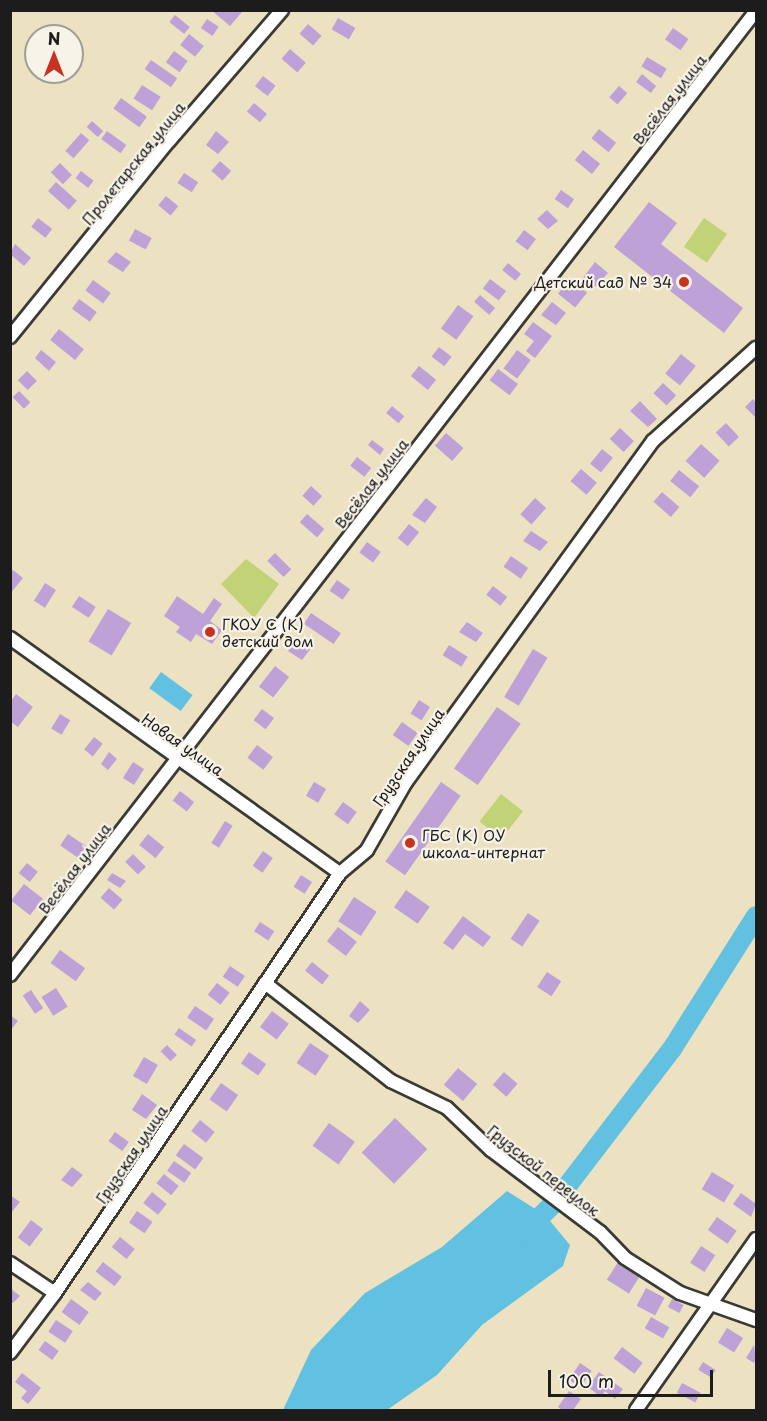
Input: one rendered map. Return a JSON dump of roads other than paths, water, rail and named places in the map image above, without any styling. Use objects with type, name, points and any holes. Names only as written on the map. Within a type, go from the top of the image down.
[{"type":"street","name":"Пролетарская улица","points":[[10,337],[169,141],[282,10]]},
{"type":"street","name":"Весёлая улица","points":[[10,975],[756,11]]},
{"type":"street","name":"Грузская улица","points":[[10,1353],[55,1293],[340,873],[367,850],[406,782],[653,441],[756,348]]},
{"type":"street","name":"Новая улица","points":[[10,638],[340,873]]},
{"type":"street","name":"Грузской переулок","points":[[265,984],[391,1082],[447,1108],[491,1150],[600,1232],[624,1258],[680,1293],[710,1301],[756,1320]]},
{"type":"street","points":[[636,1410],[710,1301],[756,1239]]},
{"type":"street","points":[[10,1263],[55,1293]]},
{"type":"water","points":[[161,672],[193,695],[181,711],[149,688]]},
{"type":"water","points":[[507,1191],[545,1215],[570,1245],[563,1266],[482,1325],[437,1375],[387,1410],[283,1410],[311,1350],[365,1293],[442,1247]]},
{"type":"waterway","points":[[561,1194],[672,1049],[756,916]]},
{"type":"waterway","points":[[525,1232],[552,1205]]},
{"type":"place","name":"Детский сад № 34","points":[[684,282]]},
{"type":"place","name":"ГКОУ С (К) детский дом","points":[[210,632]]},
{"type":"place","name":"ГБС (К) ОУ школа-интернат","points":[[410,843]]}]
